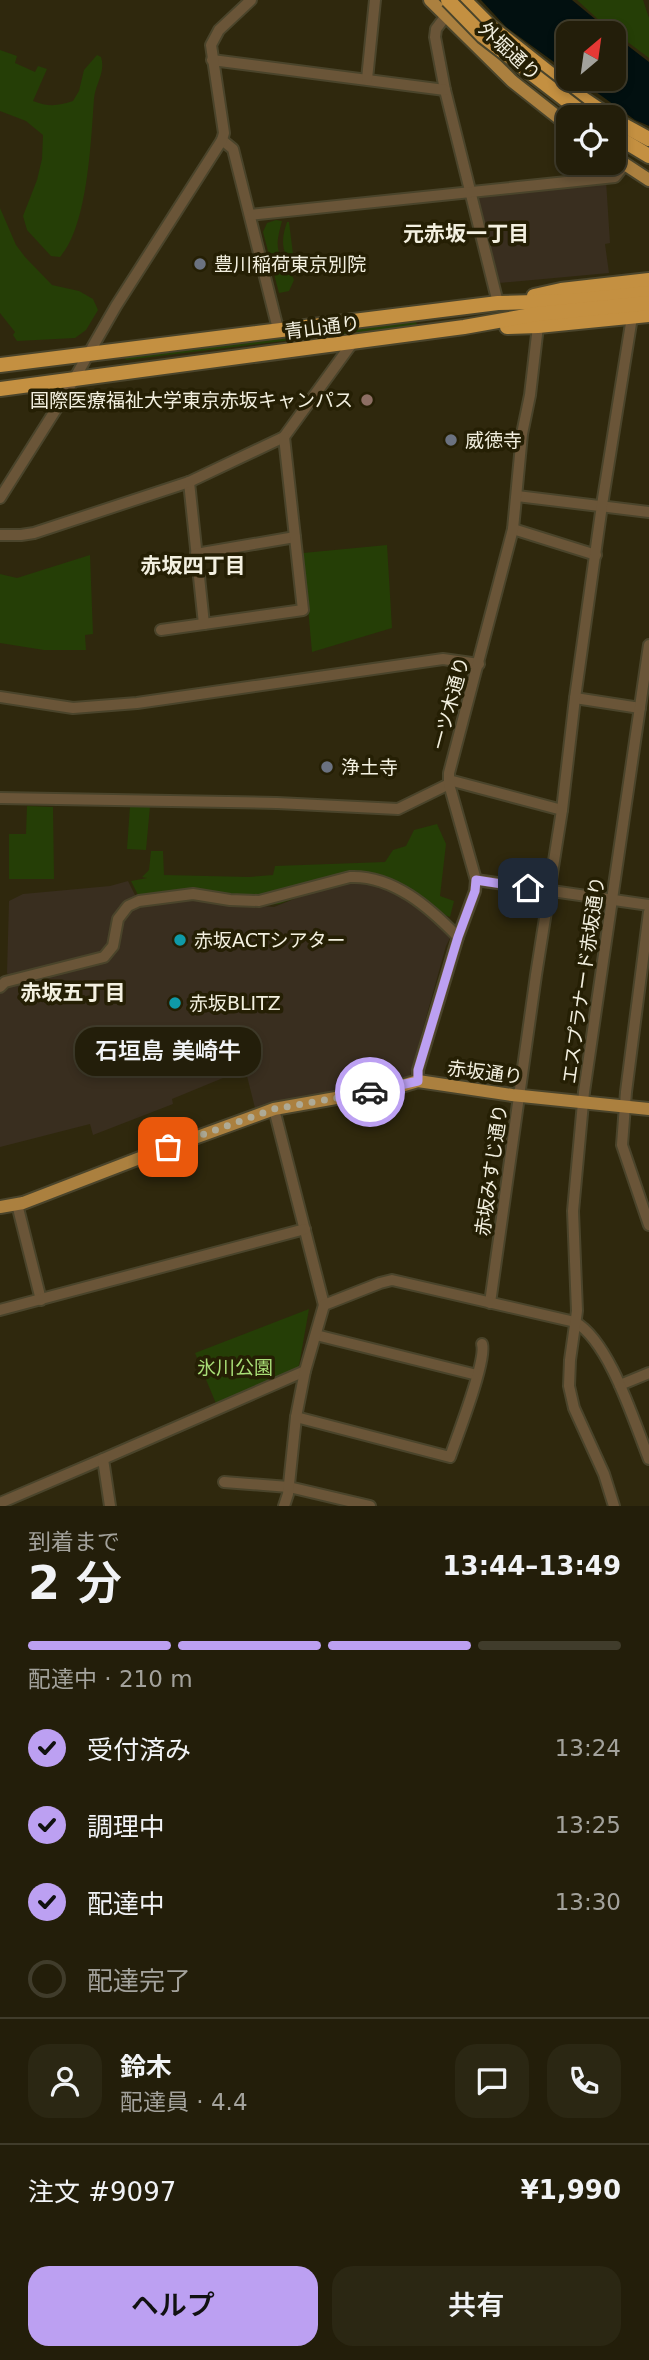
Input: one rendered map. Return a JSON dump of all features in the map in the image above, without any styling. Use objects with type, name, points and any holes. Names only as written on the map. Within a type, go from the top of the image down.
[{"type":"highway","points":[[448,0],[482,36],[572,105]]},
{"type":"highway","points":[[464,0],[491,27],[592,105]]},
{"type":"highway","points":[[626,127],[649,139]]},
{"type":"highway","points":[[626,142],[649,156]]},
{"type":"highway","points":[[498,303],[562,290],[649,280]]},
{"type":"highway","name":"青山通り","points":[[0,365],[498,303],[571,301],[649,293]]},
{"type":"highway","name":"青山通り","points":[[0,389],[464,327],[537,314],[649,303]]},
{"type":"highway","points":[[464,327],[538,326],[649,315]]},
{"type":"main road","name":"外堀通り","points":[[429,0],[512,81],[556,116]]},
{"type":"main road","name":"外堀通り","points":[[448,0],[485,37],[581,105]]},
{"type":"main road","points":[[512,81],[524,66]]},
{"type":"main road","points":[[626,136],[649,149]]},
{"type":"main road","points":[[626,164],[649,180]]},
{"type":"main road","name":"赤坂通り","points":[[0,1207],[16,1205],[274,1109],[418,1081],[519,1096],[649,1109]]},
{"type":"street","points":[[0,498],[116,306],[222,140],[224,133],[210,49],[215,36],[251,0]]},
{"type":"street","points":[[367,79],[375,0]]},
{"type":"street","points":[[445,17],[436,29],[435,37],[445,90],[498,303]]},
{"type":"street","points":[[212,60],[445,90]]},
{"type":"street","points":[[222,140],[233,149],[278,329]]},
{"type":"street","points":[[250,215],[616,175]]},
{"type":"street","name":"赤坂みすじ通り","points":[[490,1303],[562,810],[602,505],[632,317]]},
{"type":"street","name":"一ツ木通り","points":[[476,880],[449,782],[450,767],[513,529],[522,434],[530,395],[538,326]]},
{"type":"street","points":[[0,535],[34,533],[190,482],[284,437],[353,342]]},
{"type":"street","points":[[161,630],[303,610],[284,437]]},
{"type":"street","points":[[190,482],[204,624]]},
{"type":"street","points":[[517,496],[649,512]]},
{"type":"street","points":[[513,529],[596,555]]},
{"type":"street","points":[[196,554],[295,537]]},
{"type":"street","name":"エスプラナード赤坂通り","points":[[614,1506],[604,1474],[574,1408],[569,1386],[577,1311],[573,1211],[584,1102],[643,715],[649,645]]},
{"type":"street","points":[[0,696],[73,708],[137,703],[443,659],[479,664]]},
{"type":"street","points":[[575,698],[643,715]]},
{"type":"street","points":[[0,798],[277,803],[398,809],[449,782],[562,810]]},
{"type":"street","points":[[0,987],[5,982],[104,957],[113,946],[118,919],[128,906],[139,901],[193,894],[230,901],[259,901],[350,877],[373,879],[421,903],[458,937]]},
{"type":"street","points":[[418,1081],[418,1070],[458,937],[475,891],[476,880],[649,905]]},
{"type":"street","points":[[649,912],[643,1003],[624,1107],[622,1145],[649,1224]]},
{"type":"street","points":[[274,1109],[324,1305],[305,1371],[284,1506]]},
{"type":"street","points":[[16,1205],[41,1300]]},
{"type":"street","points":[[0,1310],[305,1228]]},
{"type":"street","points":[[324,1305],[390,1280],[575,1322],[589,1332],[620,1385],[649,1459]]},
{"type":"street","points":[[316,1335],[477,1375]]},
{"type":"street","points":[[296,1417],[450,1457],[484,1351],[482,1345]]},
{"type":"street","points":[[0,1503],[305,1371]]},
{"type":"street","points":[[620,1385],[649,1373]]},
{"type":"street","points":[[103,1459],[110,1506]]},
{"type":"street","points":[[224,1482],[289,1487],[370,1506]]},
{"type":"shaded area","points":[[481,0],[572,0],[597,21],[556,21],[556,64],[506,27]]},
{"type":"shaded area","points":[[626,44],[649,62],[649,126],[626,114],[626,105],[614,105],[595,91],[626,91]]},
{"type":"shaded area","points":[[606,180],[610,243],[605,244],[609,273],[499,283],[475,194]]},
{"type":"shaded area","points":[[128,881],[141,907],[195,900],[274,907],[324,887],[362,883],[387,889],[424,910],[451,936],[410,1075],[404,1079],[255,1108],[246,1072],[223,1078],[172,1099],[173,1104],[93,1135],[90,1124],[0,1147],[0,994],[15,984],[7,973],[9,901],[23,894],[110,886]]},
{"type":"green space","points":[[577,0],[643,0],[649,18],[649,58],[626,41],[626,21],[600,21]]},
{"type":"green space","points":[[0,50],[17,56],[15,63],[35,72],[38,66],[47,69],[33,101],[48,105],[73,101],[79,91],[84,70],[97,55],[101,57],[102,68],[95,94],[82,204],[77,225],[60,257],[51,256],[27,230],[23,216],[37,180],[42,159],[43,135],[26,121],[0,111]]},
{"type":"green space","points":[[0,208],[16,245],[52,285],[79,291],[93,299],[98,310],[86,330],[75,338],[17,341],[13,335],[15,332],[0,313]]},
{"type":"green space","points":[[282,221],[278,249],[294,280],[289,291],[279,293],[263,232],[267,223]]},
{"type":"green space","points":[[287,222],[295,270],[284,247],[283,236]]},
{"type":"green space","points":[[416,322],[417,325],[125,358]]},
{"type":"green space","points":[[387,545],[392,628],[312,652],[303,553]]},
{"type":"green space","points":[[90,555],[93,634],[85,635],[86,650],[44,650],[0,643],[0,574],[17,578]]},
{"type":"green space","points":[[27,806],[53,807],[54,879],[9,879],[9,834],[26,834]]},
{"type":"green space","points":[[130,806],[150,806],[146,850],[127,849]]},
{"type":"green space","points":[[437,824],[446,844],[440,896],[454,901],[450,917],[377,883],[342,881],[279,904],[264,905],[195,897],[143,905],[131,881],[147,878],[142,877],[149,870],[151,851],[163,851],[164,875],[249,877],[273,875],[275,866],[385,862],[393,850],[406,846],[414,830]]},
{"type":"green space","name":"氷川公園","points":[[309,1309],[298,1371],[217,1406],[195,1353]]},
{"type":"way so far","points":[[168,1147],[274,1109],[370,1092]]},
{"type":"place","name":"豊川稲荷東京別院","points":[[200,264]]},
{"type":"place","name":"国際医療福祉大学東京赤坂キャンパス","points":[[367,400]]},
{"type":"place","name":"威徳寺","points":[[451,440]]},
{"type":"place","name":"浄土寺","points":[[327,767]]},
{"type":"place","name":"赤坂ACTシアター","points":[[180,940]]},
{"type":"place","name":"赤坂BLITZ","points":[[175,1003]]},
{"type":"place","name":"石垣島 美崎牛","points":[[168,1147]]},
{"type":"district","name":"元赤坂一丁目","points":[[466,234]]},
{"type":"district","name":"赤坂四丁目","points":[[193,566]]},
{"type":"district","name":"赤坂五丁目","points":[[73,993]]},
{"type":"route","points":[[370,1092],[418,1081],[418,1070],[458,937],[475,891],[476,880],[528,888]]}]
